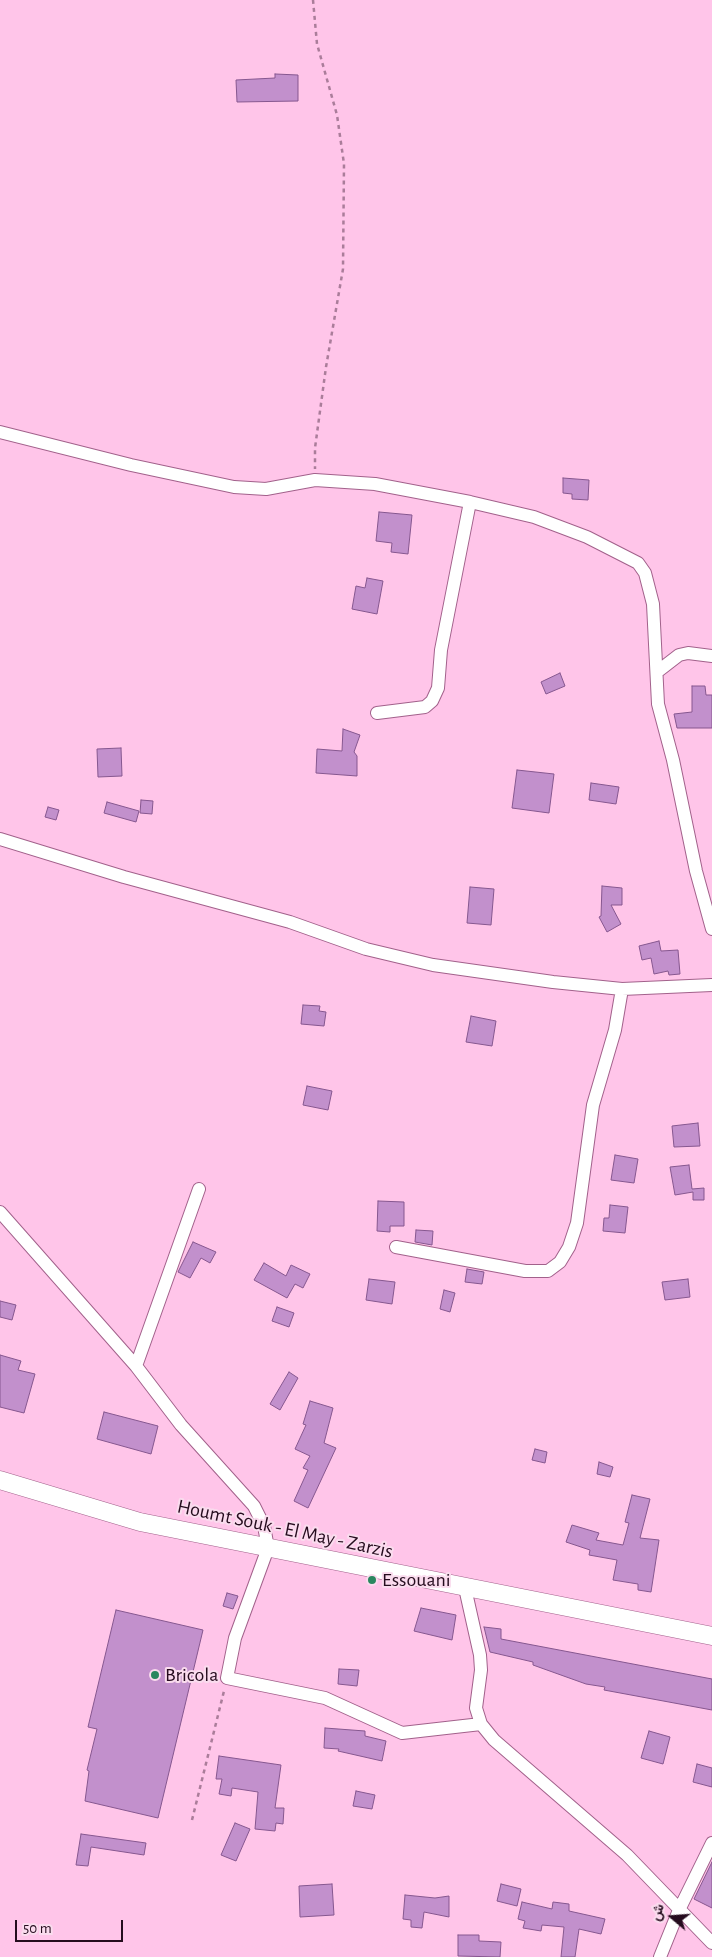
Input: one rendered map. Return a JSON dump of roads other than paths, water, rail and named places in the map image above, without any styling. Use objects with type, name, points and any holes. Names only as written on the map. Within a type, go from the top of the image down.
[{"type":"main road","name":"Houmt Souk - El May - Zarzis","points":[[0,1480],[140,1522],[712,1636]]},
{"type":"street","points":[[0,432],[131,466],[234,486],[266,489],[315,480],[375,484],[470,502],[534,517],[586,537],[638,563],[645,573],[653,604],[658,704],[673,760],[696,871],[712,929]]},
{"type":"street","points":[[377,713],[425,707],[432,701],[438,688],[441,650],[470,502]]},
{"type":"street","points":[[657,672],[679,655],[688,652],[712,656]]},
{"type":"street","points":[[0,839],[124,877],[290,922],[395,956],[433,965],[553,982],[622,988],[712,985]]},
{"type":"street","points":[[396,1247],[525,1271],[548,1271],[560,1262],[569,1246],[577,1223],[593,1105],[615,1030],[622,988]]},
{"type":"street","points":[[136,1366],[199,1189]]},
{"type":"street","points":[[0,1212],[136,1366],[181,1425],[254,1506],[264,1526],[268,1548],[235,1638],[227,1678],[325,1698],[402,1733],[482,1724]]},
{"type":"street","points":[[465,1588],[480,1655],[481,1670],[476,1708],[482,1724],[494,1740],[628,1855],[712,1943]]},
{"type":"street","points":[[660,1957],[679,1910],[712,1843]]},
{"type":"place","name":"Essouani","points":[[372,1580]]},
{"type":"place","name":"Bricola","points":[[155,1675]]}]
